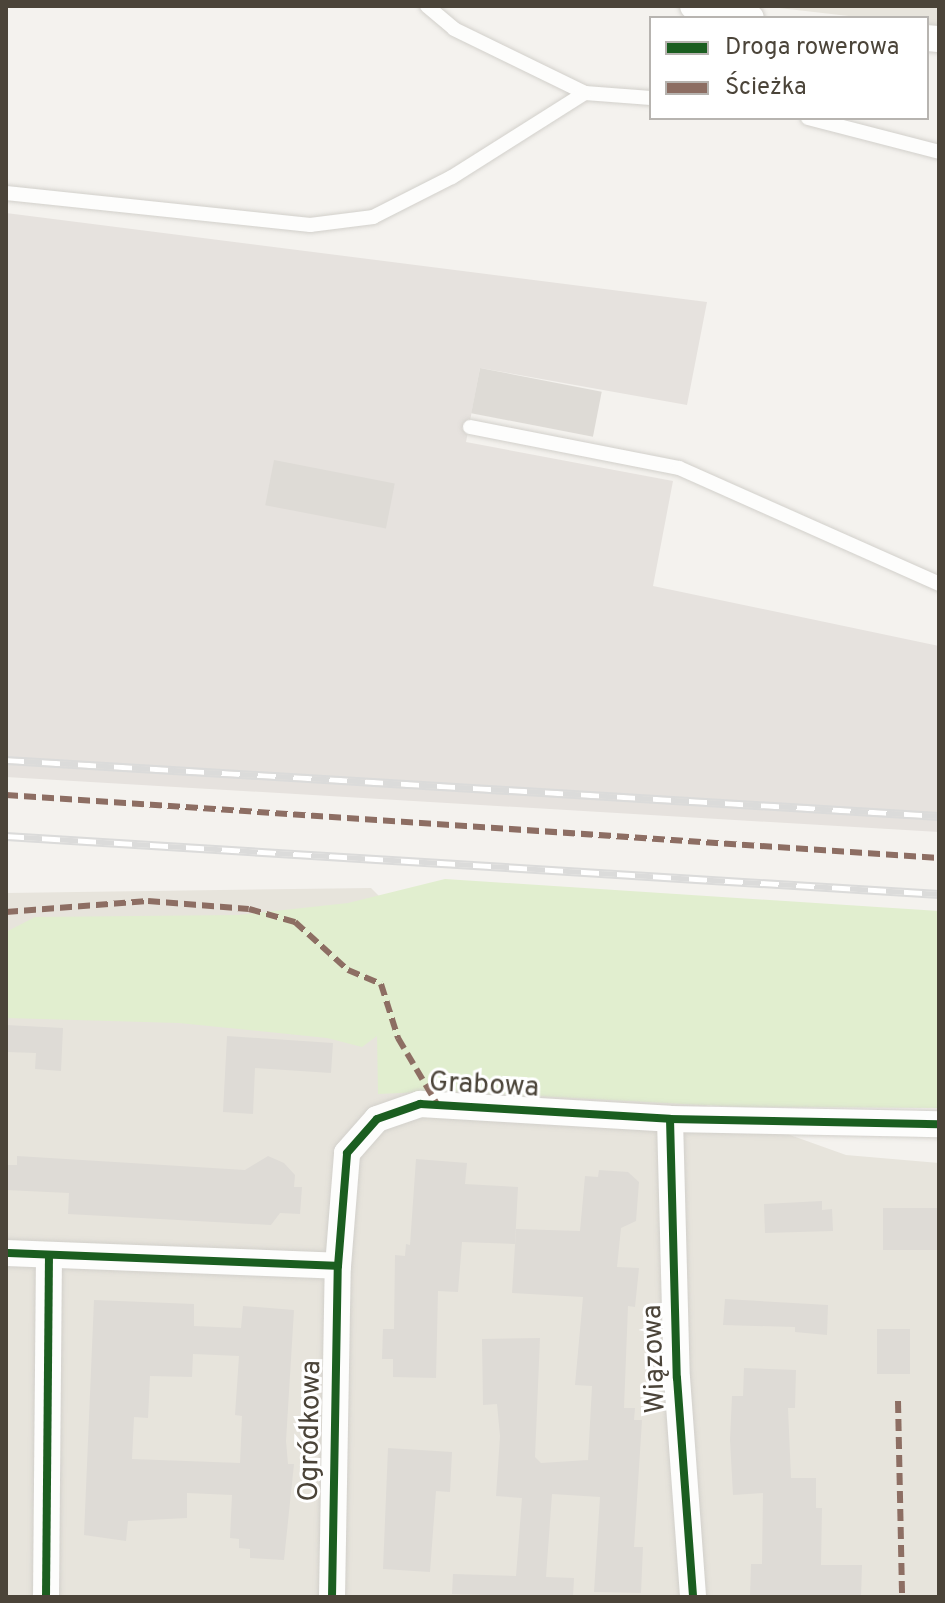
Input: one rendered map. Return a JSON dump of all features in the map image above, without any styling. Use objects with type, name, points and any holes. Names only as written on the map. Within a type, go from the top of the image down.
[{"type":"street","points":[[693,6],[741,16]]},
{"type":"street","name":"Grabowa","points":[[338,1266],[347,1153],[377,1119],[399,1109],[437,1104],[670,1119],[939,1124]]},
{"type":"street","name":"Wiązowa","points":[[670,1119],[677,1378],[693,1597]]},
{"type":"street","points":[[6,1253],[338,1266]]},
{"type":"street","points":[[46,1597],[49,1256]]},
{"type":"street","name":"Ogródkowa","points":[[332,1597],[338,1266]]},
{"type":"lane","points":[[427,6],[454,29],[585,93],[649,98]]},
{"type":"lane","points":[[6,193],[310,225],[373,217],[452,177],[585,93]]},
{"type":"lane","points":[[816,120],[939,152]]},
{"type":"lane","points":[[470,427],[679,468],[939,584]]},
{"type":"shaded area","points":[[762,6],[939,6],[939,27],[929,25],[929,16],[849,16]]},
{"type":"shaded area","points":[[6,213],[707,302],[687,405],[480,368],[466,442],[673,481],[653,586],[939,646],[939,832],[6,777]]},
{"type":"shaded area","points":[[371,888],[523,1040],[846,1155],[939,1163],[939,1597],[6,1597],[6,893]]},
{"type":"green space","points":[[445,879],[939,911],[939,1108],[739,1107],[446,1091],[378,1094],[377,1036],[362,1047],[327,1038],[179,1023],[6,1018],[6,932],[35,917],[238,915],[348,903]]},
{"type":"building","points":[[480,368],[602,392],[593,437],[471,413]]},
{"type":"building","points":[[274,460],[395,483],[386,529],[265,505]]},
{"type":"building","points":[[6,1025],[63,1028],[61,1071],[35,1069],[36,1053],[6,1052]]},
{"type":"building","points":[[227,1036],[333,1043],[331,1073],[255,1068],[253,1114],[223,1112]]},
{"type":"building","points":[[17,1156],[245,1170],[268,1156],[284,1163],[295,1175],[294,1187],[302,1187],[300,1214],[280,1213],[271,1225],[68,1214],[69,1193],[6,1190],[6,1165],[17,1165]]},
{"type":"building","points":[[416,1159],[467,1163],[465,1184],[518,1187],[515,1244],[462,1242],[458,1292],[438,1291],[436,1378],[393,1377],[393,1359],[382,1359],[383,1329],[394,1329],[395,1255],[405,1256],[406,1244],[410,1245]]},
{"type":"building","points":[[599,1170],[628,1172],[639,1182],[636,1221],[621,1228],[617,1267],[639,1268],[635,1307],[628,1306],[624,1408],[635,1408],[634,1420],[642,1420],[634,1547],[643,1547],[641,1593],[594,1592],[600,1497],[552,1494],[546,1577],[574,1578],[573,1597],[452,1594],[453,1574],[516,1576],[522,1498],[496,1496],[500,1436],[497,1404],[483,1405],[482,1339],[540,1338],[535,1457],[541,1463],[588,1460],[592,1386],[575,1385],[583,1297],[512,1293],[516,1229],[580,1231],[585,1176],[598,1177]]},
{"type":"building","points":[[822,1201],[822,1210],[832,1209],[833,1231],[765,1233],[764,1204]]},
{"type":"building","points":[[883,1208],[939,1208],[939,1250],[883,1250]]},
{"type":"building","points":[[725,1299],[828,1305],[827,1335],[795,1332],[795,1327],[723,1325]]},
{"type":"building","points":[[94,1300],[194,1304],[194,1326],[241,1328],[243,1306],[294,1310],[286,1441],[288,1464],[294,1464],[284,1560],[250,1558],[250,1549],[239,1548],[239,1539],[230,1538],[232,1495],[187,1493],[187,1518],[128,1521],[126,1541],[84,1535]],"holes":[[[193,1354],[239,1356],[235,1415],[242,1416],[240,1463],[132,1459],[134,1417],[148,1418],[150,1376],[192,1377]]]},
{"type":"building","points":[[877,1329],[910,1329],[910,1374],[877,1374]]},
{"type":"building","points":[[744,1368],[796,1370],[795,1408],[788,1408],[791,1478],[816,1478],[816,1508],[822,1508],[821,1565],[862,1565],[861,1597],[750,1597],[751,1564],[762,1564],[763,1493],[733,1495],[730,1440],[732,1396],[743,1396]]},
{"type":"building","points":[[388,1448],[452,1452],[450,1492],[436,1491],[430,1572],[383,1569]]},
{"type":"railway","points":[[6,760],[939,816]]},
{"type":"railway","points":[[6,836],[939,894]]},
{"type":"marked path","points":[[6,795],[939,858]]},
{"type":"marked path","points":[[6,912],[148,901],[249,909],[295,922],[348,970],[381,984],[398,1038],[437,1104]]},
{"type":"marked path","points":[[898,1401],[902,1597]]},
{"type":"cycle path","points":[[6,1253],[338,1266],[347,1153],[377,1119],[420,1104],[670,1119],[939,1124]]},
{"type":"cycle path","points":[[670,1119],[677,1378],[693,1597]]},
{"type":"cycle path","points":[[46,1597],[49,1256]]},
{"type":"cycle path","points":[[332,1597],[338,1266]]}]
